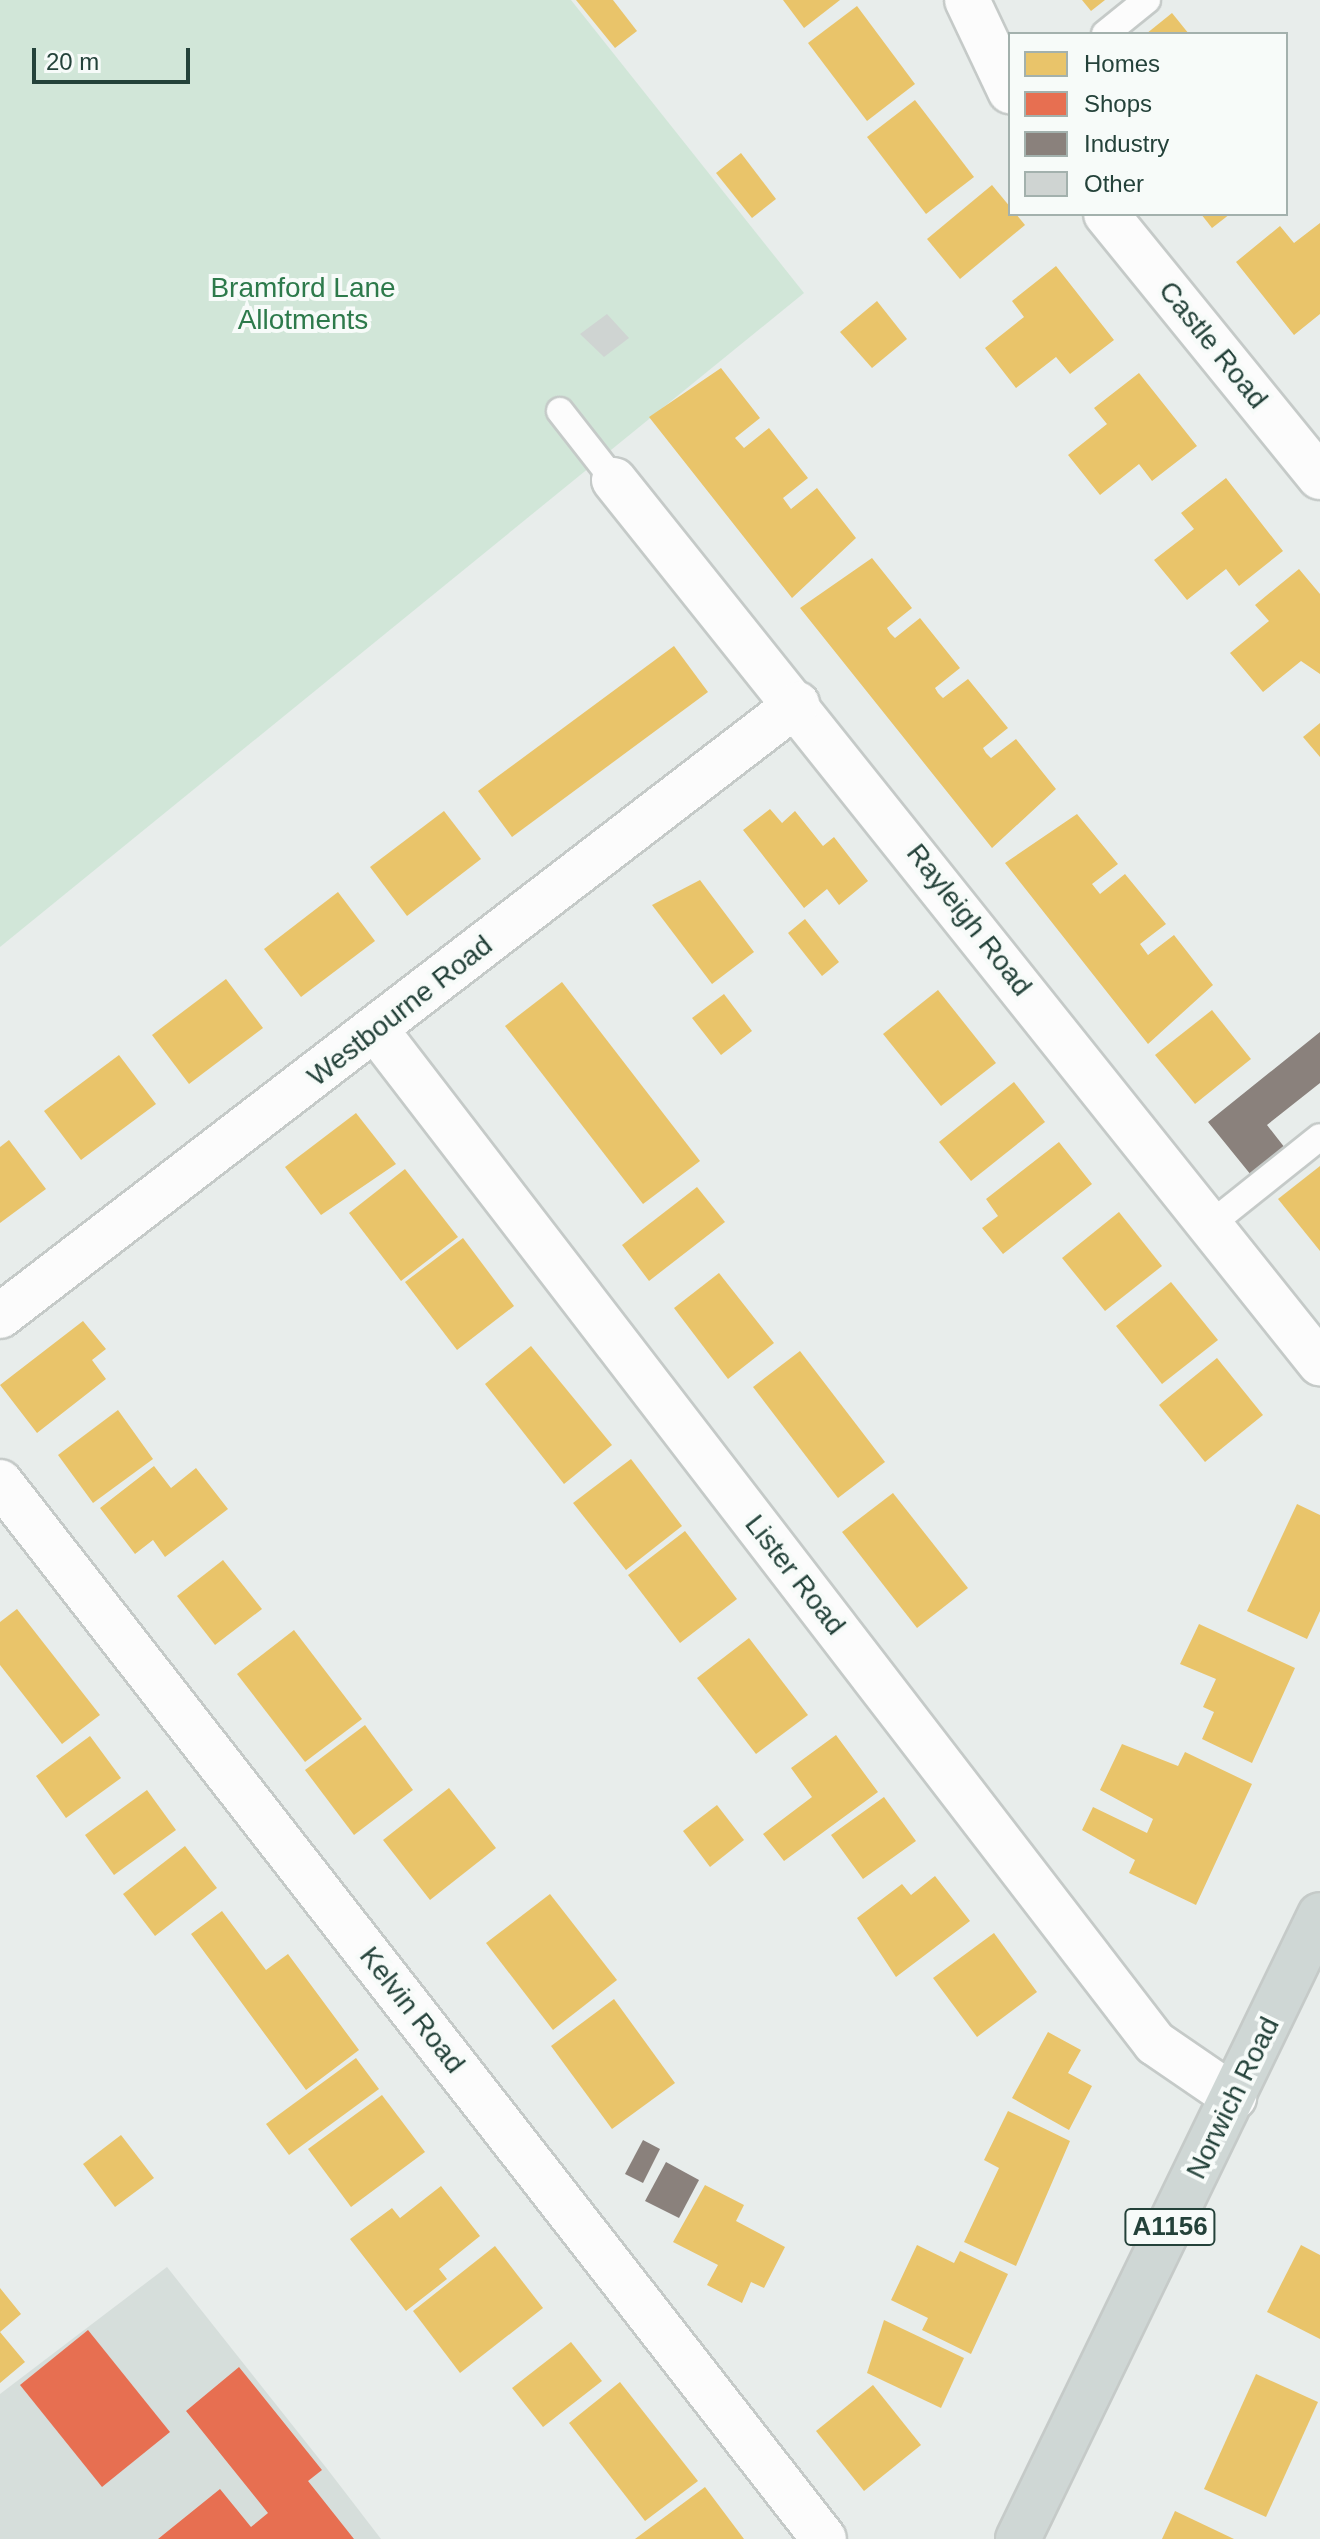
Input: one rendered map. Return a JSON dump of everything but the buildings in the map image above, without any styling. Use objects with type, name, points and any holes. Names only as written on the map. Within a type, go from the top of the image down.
[{"type":"main road","name":"Norwich Road","points":[[1018,2539],[1320,1915]]},
{"type":"street","points":[[967,0],[1008,87]]},
{"type":"street","name":"Castle Road","points":[[1108,216],[1320,477]]},
{"type":"street","name":"Rayleigh Road","points":[[614,480],[797,704],[1320,1363]]},
{"type":"street","name":"Westbourne Road","points":[[0,1316],[797,704]]},
{"type":"street","name":"Lister Road","points":[[376,1030],[1155,2043],[1234,2097]]},
{"type":"street","name":"Kelvin Road","points":[[0,1482],[824,2539]]},
{"type":"lane","points":[[1107,32],[1147,0]]},
{"type":"lane","points":[[560,411],[614,480]]},
{"type":"lane","points":[[1211,1224],[1320,1137]]},
{"type":"shaded area","points":[[167,2267],[381,2539],[0,2539],[0,2394]]},
{"type":"green space","name":"Bramford Lane Allotments","points":[[0,0],[571,0],[804,293],[0,947]]}]
